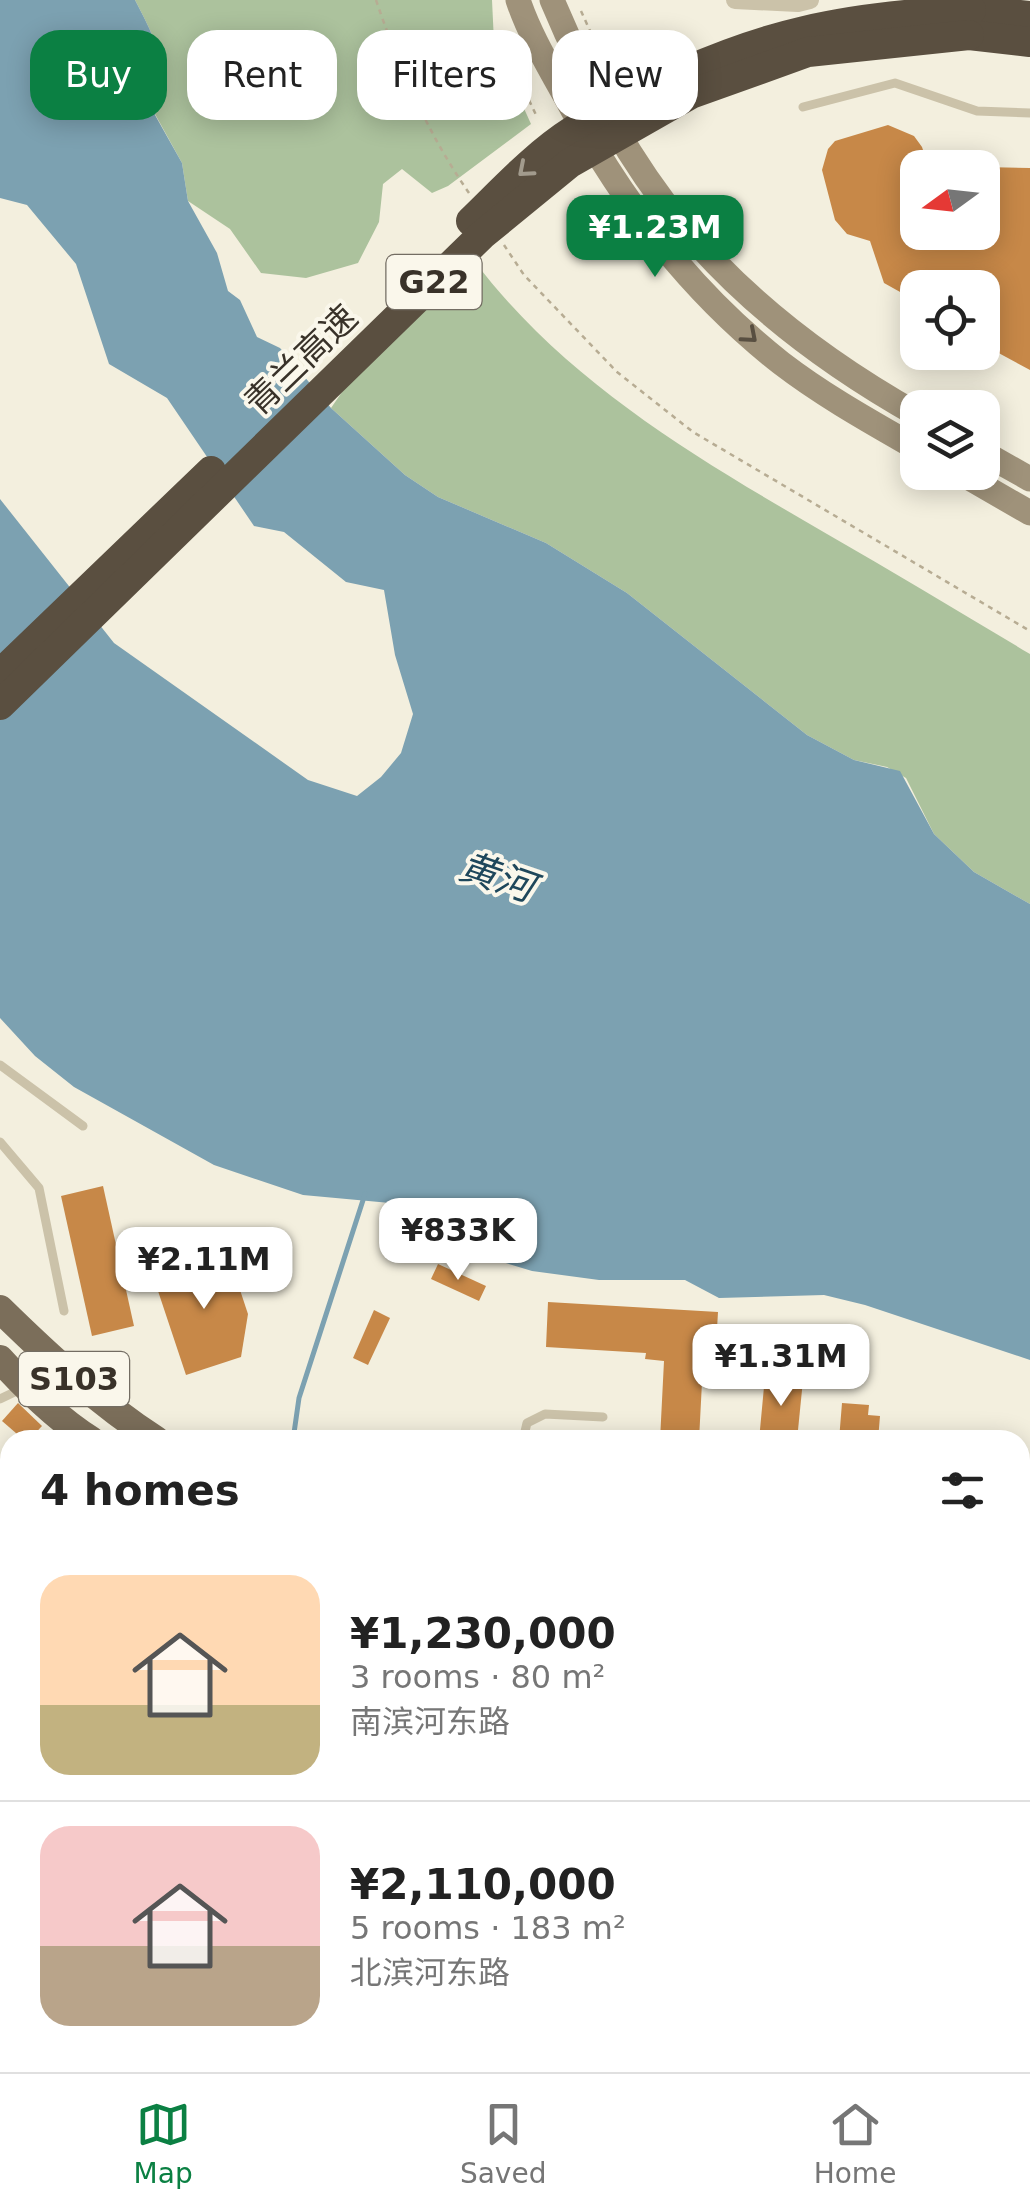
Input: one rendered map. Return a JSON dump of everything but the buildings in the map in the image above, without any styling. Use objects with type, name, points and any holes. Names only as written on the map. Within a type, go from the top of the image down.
[{"type":"highway","points":[[970,22],[1030,16]]},
{"type":"highway","name":"青兰高速","points":[[0,674],[523,171],[572,132],[664,80],[802,31],[856,21],[970,22]]},
{"type":"highway","points":[[970,22],[1030,42]]},
{"type":"highway","name":"青兰高速","points":[[0,706],[482,235],[570,164],[691,94],[808,52],[970,22]]},
{"type":"main road","points":[[518,0],[588,140],[659,242],[709,300],[797,374],[845,408],[900,439]]},
{"type":"main road","points":[[552,0],[579,64],[613,126],[681,224],[753,299],[866,386],[900,405]]},
{"type":"main road","points":[[1000,462],[1030,479]]},
{"type":"main road","points":[[990,490],[1030,513]]},
{"type":"main road","name":"S103","points":[[0,1308],[46,1355],[110,1410],[141,1430]]},
{"type":"main road","name":"S103","points":[[0,1359],[13,1393],[75,1430]]},
{"type":"street","points":[[735,0],[802,1]]},
{"type":"lane","points":[[804,107],[895,83],[977,110],[1030,114]]},
{"type":"lane","points":[[0,1065],[84,1126]]},
{"type":"lane","points":[[0,1142],[39,1188],[64,1311]]},
{"type":"lane","points":[[526,1430],[527,1422],[538,1414],[603,1416]]},
{"type":"path","points":[[376,0],[393,50],[442,153],[472,199]]},
{"type":"path","points":[[578,5],[589,30]]},
{"type":"path","points":[[532,107],[537,117]]},
{"type":"path","points":[[504,244],[524,275],[617,372],[693,432],[1030,631]]},
{"type":"green space","points":[[135,0],[492,0],[493,30],[357,30],[357,120],[529,120],[531,124],[448,186],[432,193],[402,169],[383,184],[379,222],[358,263],[306,278],[261,273],[230,229],[188,201],[182,163],[158,120],[167,120],[167,30],[149,30]]},
{"type":"green space","points":[[475,262],[551,345],[637,415],[731,477],[1030,654],[1030,904],[974,872],[934,834],[906,778],[887,767],[854,760],[807,735],[627,593],[546,543],[438,497],[405,475],[331,408],[360,366]]},
{"type":"water","name":"黄河","points":[[0,0],[135,0],[149,30],[30,30],[30,120],[158,120],[182,163],[188,201],[217,253],[228,291],[240,300],[257,337],[280,348],[331,408],[405,475],[438,497],[546,543],[627,593],[807,735],[854,760],[900,771],[934,834],[974,872],[1030,904],[1030,1360],[824,1295],[719,1298],[685,1280],[599,1280],[532,1271],[496,1260],[401,1204],[303,1195],[214,1165],[74,1087],[35,1056],[0,1018],[0,499],[114,643],[308,780],[357,796],[381,777],[401,753],[413,714],[395,655],[384,590],[346,582],[284,532],[254,526],[167,398],[109,364],[76,264],[27,205],[0,198]]},
{"type":"waterway","points":[[294,1430],[299,1398],[365,1194]]}]
